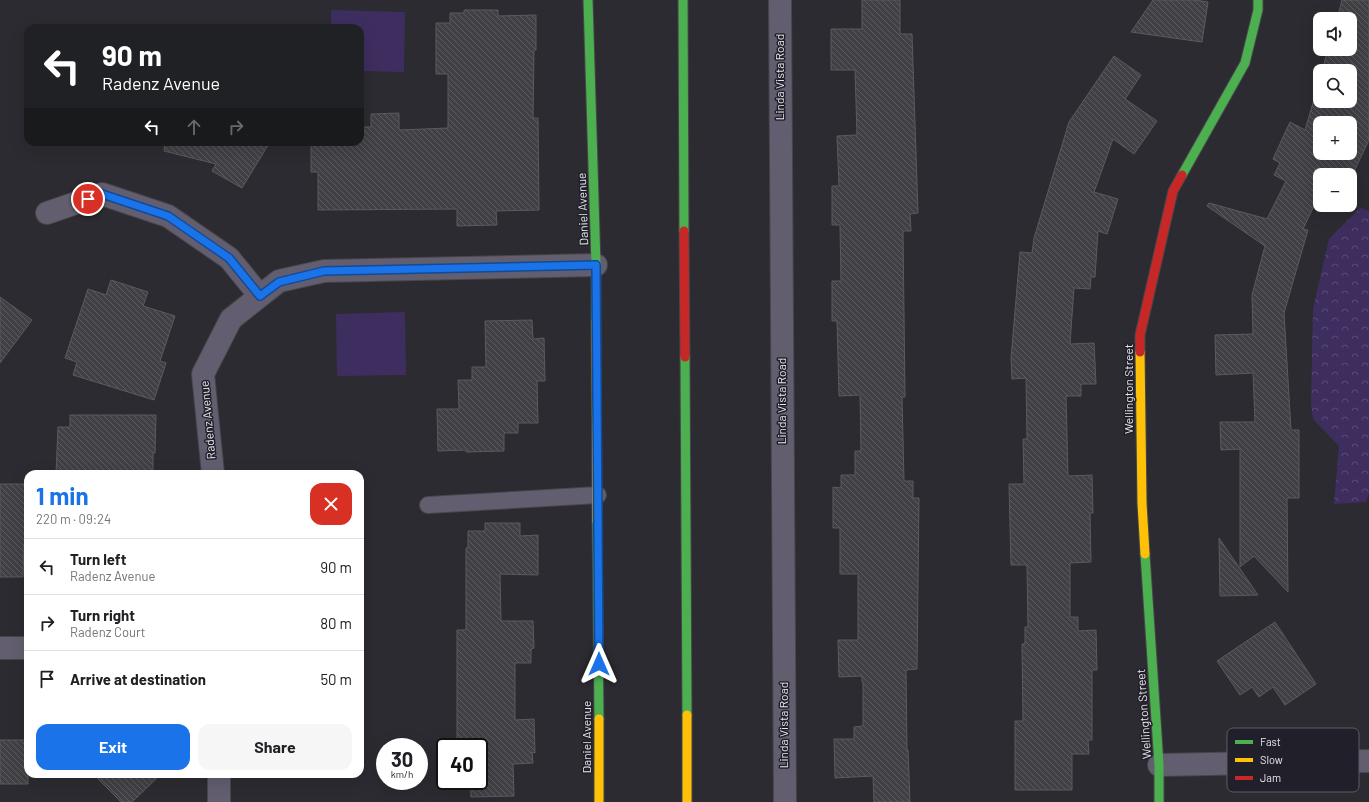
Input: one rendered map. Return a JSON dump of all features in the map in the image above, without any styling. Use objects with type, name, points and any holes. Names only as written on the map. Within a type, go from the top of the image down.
[{"type":"street","name":"Daniel Avenue","points":[[588,0],[596,265],[599,802]]},
{"type":"street","points":[[682,0],[687,802]]},
{"type":"street","name":"Linda Vista Road","points":[[780,0],[785,802]]},
{"type":"street","name":"Wellington Street","points":[[1159,802],[1159,765],[1142,503],[1140,335],[1174,191],[1244,63],[1258,10],[1258,0]]},
{"type":"street","points":[[47,213],[102,194],[168,216],[229,258],[260,296]]},
{"type":"street","name":"Radenz Avenue","points":[[213,470],[203,374],[231,319],[279,282],[324,271],[596,265]]},
{"type":"street","points":[[0,648],[24,648]]},
{"type":"street","points":[[1359,761],[1369,761]]},
{"type":"street","points":[[1159,765],[1227,764]]},
{"type":"street","points":[[219,778],[219,802]]},
{"type":"lane","points":[[428,505],[598,495]]},
{"type":"green space","points":[[331,10],[405,12],[404,72],[364,71],[364,24],[331,24]]},
{"type":"green space","points":[[1360,208],[1369,211],[1369,493],[1366,502],[1334,504],[1339,446],[1313,419],[1311,404],[1313,309],[1329,239]]},
{"type":"green space","points":[[405,312],[406,375],[337,376],[336,314]]},
{"type":"building","points":[[862,0],[900,0],[900,34],[912,34],[918,213],[910,214],[911,231],[903,231],[905,397],[902,397],[904,481],[913,481],[913,498],[919,498],[917,669],[906,670],[907,750],[910,802],[874,802],[873,776],[835,778],[834,739],[854,739],[854,727],[863,726],[863,682],[862,676],[839,677],[838,640],[858,640],[858,574],[840,574],[840,528],[833,528],[833,487],[841,488],[841,475],[855,475],[855,451],[861,451],[860,395],[839,396],[837,321],[832,321],[832,281],[841,281],[840,225],[832,225],[832,186],[839,186],[837,136],[857,135],[855,70],[831,70],[831,29],[862,29]]},
{"type":"building","points":[[1153,0],[1195,0],[1208,2],[1202,42],[1131,32]]},
{"type":"building","points":[[1342,0],[1369,0],[1369,140],[1356,168],[1313,168],[1313,208],[1303,229],[1308,230],[1284,313],[1291,430],[1299,430],[1299,498],[1287,498],[1288,592],[1254,556],[1240,567],[1240,449],[1221,450],[1220,422],[1255,422],[1253,373],[1216,375],[1215,335],[1253,334],[1252,295],[1265,246],[1207,206],[1209,203],[1267,219],[1286,181],[1274,175],[1280,163],[1273,159],[1290,122],[1305,130],[1313,103],[1313,108],[1357,108],[1357,64],[1324,64],[1326,56],[1357,56],[1357,12],[1339,12]]},
{"type":"building","points":[[464,10],[498,10],[498,16],[536,15],[533,118],[538,118],[539,210],[496,211],[497,225],[457,226],[457,209],[318,210],[318,172],[311,172],[311,146],[364,146],[364,127],[371,127],[371,114],[399,113],[399,130],[448,128],[448,74],[436,74],[436,23],[450,23],[450,13],[464,13]]},
{"type":"building","points":[[1114,56],[1141,75],[1125,99],[1157,121],[1134,154],[1113,139],[1094,192],[1118,199],[1107,234],[1098,231],[1095,277],[1091,277],[1090,289],[1074,288],[1070,344],[1094,343],[1096,384],[1081,384],[1081,396],[1066,396],[1068,476],[1092,475],[1093,513],[1090,513],[1091,562],[1070,563],[1070,617],[1078,617],[1078,631],[1096,630],[1097,670],[1092,670],[1092,740],[1088,740],[1089,754],[1072,754],[1072,790],[1015,790],[1015,721],[1023,721],[1022,644],[1025,644],[1025,627],[1028,627],[1027,565],[1011,565],[1009,484],[1024,484],[1023,439],[1027,439],[1026,378],[1012,379],[1011,358],[1020,252],[1032,253],[1034,238],[1069,122]]},
{"type":"building","points":[[165,146],[268,146],[242,188],[212,171],[216,164],[164,151]]},
{"type":"building","points":[[111,280],[148,292],[143,306],[175,316],[160,361],[166,363],[154,400],[73,375],[77,362],[65,358],[88,289],[106,295]]},
{"type":"building","points":[[0,297],[32,320],[0,363]]},
{"type":"building","points":[[532,320],[533,339],[544,338],[545,381],[537,381],[538,423],[518,423],[518,433],[504,433],[504,451],[438,451],[437,409],[459,409],[458,380],[472,380],[472,367],[486,367],[485,321]]},
{"type":"building","points":[[70,415],[156,415],[153,470],[56,470],[58,427],[70,427]]},
{"type":"building","points":[[0,484],[24,484],[23,577],[0,577]]},
{"type":"building","points":[[485,523],[520,523],[520,536],[538,535],[538,575],[500,574],[501,621],[533,621],[534,648],[531,649],[531,663],[515,663],[515,720],[534,719],[535,753],[532,752],[533,763],[513,764],[514,796],[471,797],[471,790],[488,790],[488,738],[457,738],[457,630],[466,630],[466,548],[468,548],[468,531],[485,531]]},
{"type":"building","points":[[1219,538],[1258,595],[1220,596]]},
{"type":"building","points":[[1275,622],[1316,684],[1285,705],[1273,687],[1259,697],[1252,687],[1240,695],[1217,661]]},
{"type":"building","points":[[0,740],[24,740],[24,778],[28,778],[28,784],[0,784]]},
{"type":"building","points":[[97,778],[157,778],[132,802],[121,802]]},
{"type":"traffic: fast","points":[[588,0],[596,265],[596,322]]},
{"type":"traffic: fast","points":[[683,0],[684,231]]},
{"type":"traffic: fast","points":[[1182,175],[1245,63],[1258,10],[1258,0]]},
{"type":"traffic: fast","points":[[685,357],[687,715]]},
{"type":"traffic: fast","points":[[597,521],[599,719]]},
{"type":"traffic: fast","points":[[1145,554],[1159,765],[1159,802]]},
{"type":"traffic: slow","points":[[596,322],[597,521]]},
{"type":"traffic: slow","points":[[1140,352],[1142,503],[1145,554]]},
{"type":"traffic: slow","points":[[687,715],[687,802]]},
{"type":"traffic: slow","points":[[599,719],[599,802]]},
{"type":"traffic: jam","points":[[1140,352],[1140,335],[1173,191],[1182,175]]},
{"type":"traffic: jam","points":[[684,231],[685,357]]},
{"type":"route","points":[[88,199],[102,194],[168,216],[229,258],[260,296],[279,282],[324,271],[596,265],[599,664]]}]
